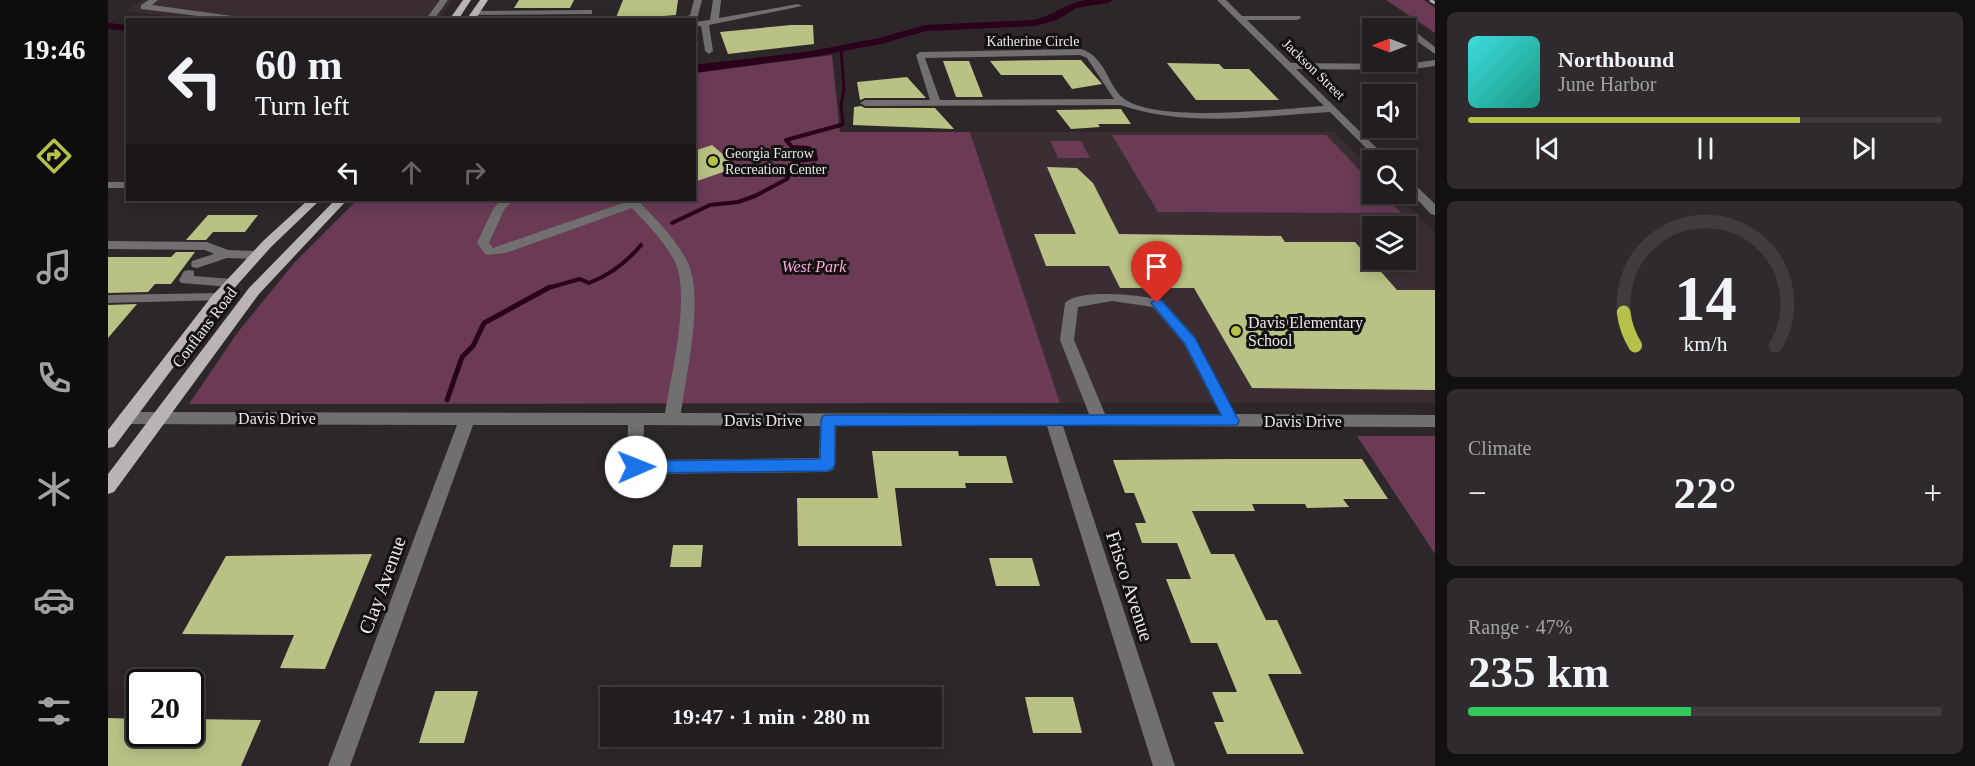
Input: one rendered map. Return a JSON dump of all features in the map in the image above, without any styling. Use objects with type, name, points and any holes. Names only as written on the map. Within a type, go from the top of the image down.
[{"type":"main road","points":[[454,18],[467,0]]},
{"type":"main road","points":[[473,16],[484,0]]},
{"type":"main road","name":"Conflans Road","points":[[108,442],[219,297],[257,255],[313,201]]},
{"type":"main road","name":"Conflans Road","points":[[108,487],[254,291],[340,201]]},
{"type":"street","points":[[154,0],[144,8],[238,18]]},
{"type":"street","points":[[431,18],[444,0]]},
{"type":"street","points":[[495,16],[505,0]]},
{"type":"street","points":[[473,16],[588,16],[594,0]]},
{"type":"street","name":"Jackson Street","points":[[1221,0],[1374,150]]},
{"type":"street","points":[[689,18],[694,17],[697,3],[717,3],[710,23],[709,51]]},
{"type":"street","points":[[696,25],[798,6]]},
{"type":"street","points":[[1240,18],[1298,18]]},
{"type":"street","points":[[1416,37],[1435,51]]},
{"type":"street","name":"Katherine Circle","points":[[936,103],[920,55],[1081,52],[1090,56],[1121,102]]},
{"type":"street","points":[[1290,66],[1406,67],[1435,63]]},
{"type":"street","points":[[865,103],[1121,102],[1153,111],[1176,114],[1276,113],[1332,108]]},
{"type":"street","points":[[108,185],[126,185]]},
{"type":"street","points":[[1416,192],[1435,211]]},
{"type":"street","points":[[506,201],[499,209],[483,243],[490,252],[502,250],[633,201],[663,236],[684,268],[687,301],[672,420]]},
{"type":"street","points":[[108,244],[207,246],[226,254],[257,255]]},
{"type":"street","points":[[226,254],[193,269],[186,280],[231,283]]},
{"type":"street","points":[[108,299],[219,297]]},
{"type":"street","points":[[1100,420],[1066,340],[1072,303],[1112,297],[1157,303],[1190,341],[1232,421]]},
{"type":"street","name":"Davis Drive","points":[[126,418],[1435,421]]},
{"type":"street","name":"Clay Avenue","points":[[339,766],[467,419]]},
{"type":"street","points":[[636,419],[636,467],[827,465],[828,420]]},
{"type":"street","name":"Frisco Avenue","points":[[1053,420],[1164,766]]},
{"type":"shaded area","points":[[143,0],[452,0],[439,18],[180,18],[126,11]]},
{"type":"shaded area","name":"Davis Elementary School","points":[[970,132],[1334,132],[1362,160],[1362,204],[1406,204],[1435,233],[1435,403],[1060,403]]},
{"type":"green space","points":[[1386,0],[1424,0],[1435,8],[1435,33],[1416,18]]},
{"type":"green space","name":"West Park","points":[[832,55],[840,132],[970,132],[1060,403],[189,404],[238,332],[295,262],[356,201],[696,201],[696,73]]},
{"type":"green space","points":[[1112,135],[1326,135],[1362,173],[1362,204],[1392,204],[1401,213],[1158,212]]},
{"type":"green space","points":[[1050,141],[1081,141],[1090,158],[1058,158]]},
{"type":"green space","points":[[1357,436],[1435,436],[1435,554]]},
{"type":"building","points":[[519,0],[574,0],[570,8],[514,8]]},
{"type":"building","points":[[623,0],[678,0],[676,15],[616,18]]},
{"type":"building","points":[[566,16],[566,18],[509,17]]},
{"type":"building","points":[[813,25],[814,44],[728,54],[720,32]]},
{"type":"building","points":[[1081,60],[1102,84],[1072,89],[1062,75],[1001,75],[990,61]]},
{"type":"building","points":[[943,61],[969,61],[983,97],[956,97]]},
{"type":"building","points":[[1167,63],[1219,64],[1224,69],[1249,69],[1279,100],[1196,100]]},
{"type":"building","points":[[907,77],[926,98],[865,98],[860,100],[857,82]]},
{"type":"building","points":[[854,107],[865,108],[935,108],[954,129],[853,125]]},
{"type":"building","points":[[1121,109],[1131,124],[1098,124],[1100,127],[1071,129],[1056,110]]},
{"type":"building","name":"Georgia Farrow Recreation Center","points":[[712,145],[738,167],[696,181],[696,150]]},
{"type":"building","points":[[1047,167],[1077,168],[1093,183],[1119,234],[1281,236],[1285,242],[1355,242],[1362,250],[1362,270],[1380,270],[1397,290],[1435,290],[1435,390],[1252,388],[1194,288],[1120,288],[1109,266],[1046,266],[1034,234],[1076,234]]},
{"type":"building","points":[[208,215],[258,215],[245,232],[213,232],[206,240],[186,240]]},
{"type":"building","points":[[176,252],[195,252],[171,284],[155,284],[148,292],[108,293],[108,257],[171,257]]},
{"type":"building","points":[[137,304],[108,338],[108,305]]},
{"type":"building","points":[[872,451],[958,451],[959,456],[1006,456],[1013,483],[965,483],[966,488],[895,488],[902,546],[798,546],[797,498],[878,498]]},
{"type":"building","points":[[1362,459],[1388,499],[1343,499],[1349,507],[1307,508],[1305,504],[1252,504],[1255,511],[1192,511],[1211,554],[1234,554],[1266,620],[1277,620],[1302,674],[1268,674],[1304,754],[1227,754],[1214,722],[1224,722],[1212,692],[1237,692],[1217,643],[1191,643],[1166,579],[1191,579],[1177,543],[1142,543],[1135,523],[1146,523],[1134,493],[1125,493],[1113,460]]},
{"type":"building","points":[[673,545],[703,545],[701,567],[670,567]]},
{"type":"building","points":[[372,554],[325,669],[280,668],[294,635],[182,634],[226,556]]},
{"type":"building","points":[[989,558],[1032,558],[1040,586],[996,586]]},
{"type":"building","points":[[435,691],[478,691],[464,743],[419,743]]},
{"type":"building","points":[[1025,697],[1073,697],[1082,733],[1033,733]]},
{"type":"building","points":[[108,718],[126,719],[126,747],[204,747],[204,719],[261,720],[241,766],[108,766]]},
{"type":"waterway","points":[[696,69],[812,54],[881,41],[925,28],[1035,23],[1053,18],[1073,5],[1108,0]]},
{"type":"waterway","points":[[108,26],[126,28]]},
{"type":"waterway","points":[[839,125],[843,124],[841,105],[844,89],[841,48]]},
{"type":"waterway","points":[[672,223],[710,205],[738,202],[755,196],[787,179],[796,161],[816,159],[815,154],[809,148],[792,147],[786,140],[839,125]]},
{"type":"waterway","points":[[548,288],[580,279],[589,283],[597,280],[618,267],[641,245]]},
{"type":"waterway","points":[[447,400],[462,357],[473,346],[484,323],[548,288]]},
{"type":"railway","points":[[1430,0],[1435,3]]},
{"type":"place","name":"Georgia Farrow Recreation Center","points":[[713,161]]},
{"type":"place","name":"Davis Elementary School","points":[[1236,331]]},
{"type":"route","points":[[636,467],[827,465],[828,420],[1232,421],[1190,341],[1157,303]]}]
